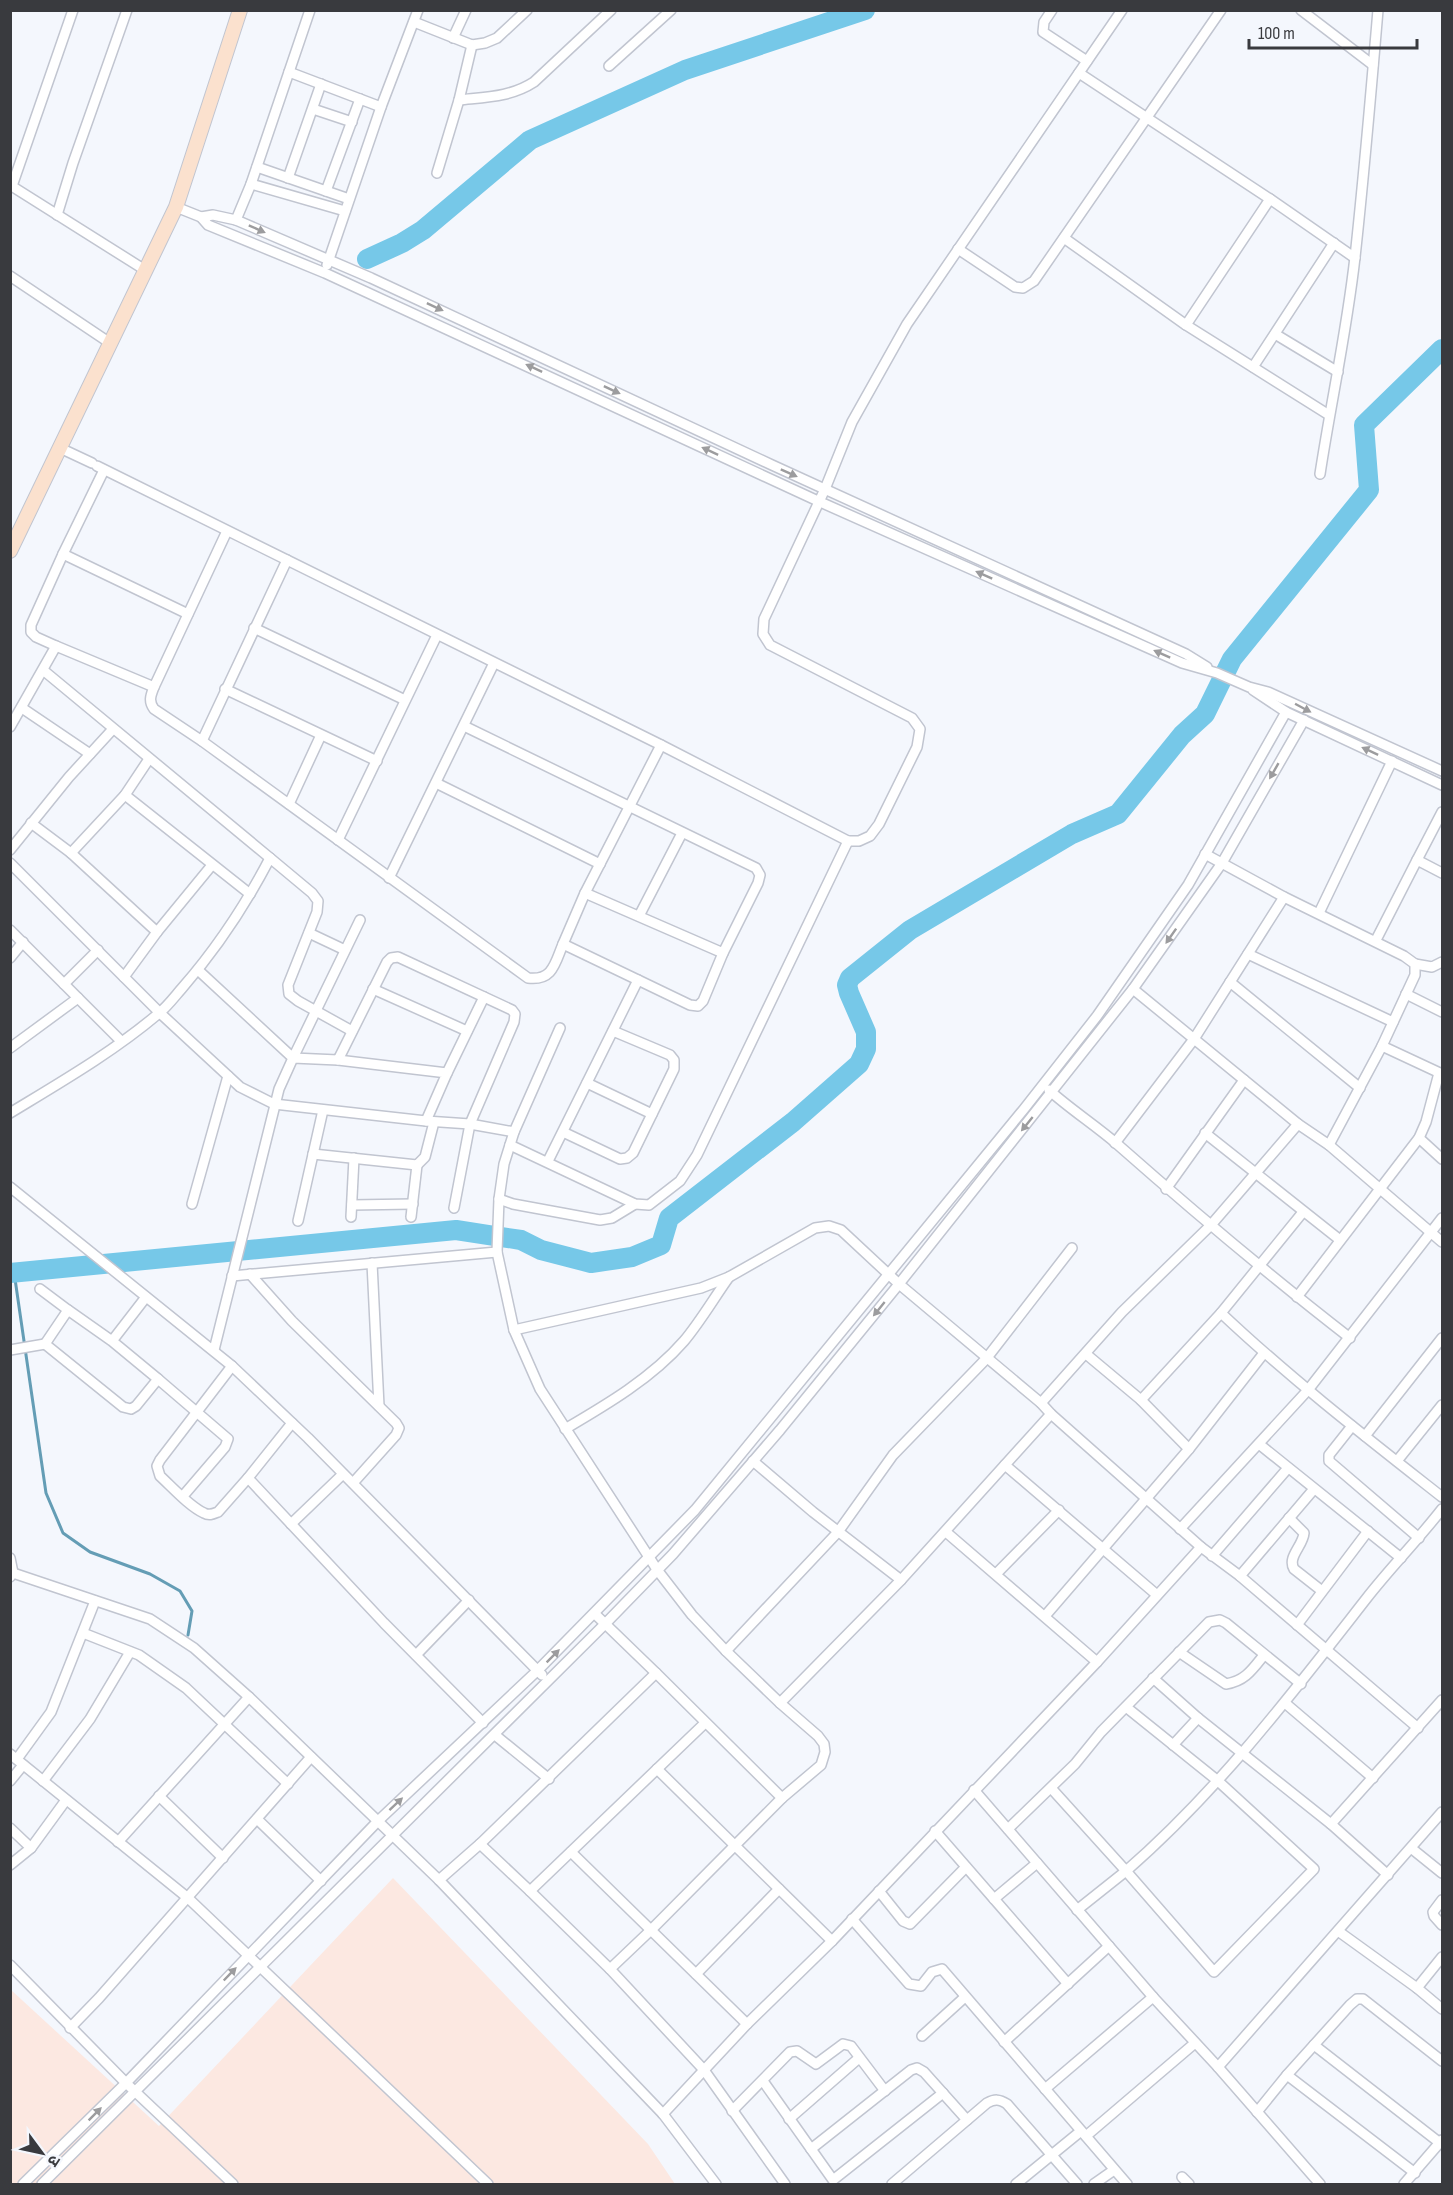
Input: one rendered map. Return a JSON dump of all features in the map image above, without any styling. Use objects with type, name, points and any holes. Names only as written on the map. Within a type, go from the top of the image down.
[{"type":"main road","points":[[10,551],[176,207],[240,10]]},
{"type":"street","points":[[72,10],[11,185],[145,270]]},
{"type":"street","points":[[57,215],[127,10]]},
{"type":"street","points":[[236,220],[257,167],[310,10]]},
{"type":"street","points":[[325,273],[381,106],[417,10]]},
{"type":"street","points":[[453,38],[466,10]]},
{"type":"street","points":[[414,22],[472,45],[485,44],[497,38],[527,10]]},
{"type":"street","points":[[459,100],[505,95],[534,82],[611,10]]},
{"type":"street","points":[[609,66],[671,10]]},
{"type":"street","points":[[1052,10],[1044,22],[1043,32],[1087,61]]},
{"type":"street","points":[[60,448],[661,745],[848,841],[859,841],[870,836],[879,824],[917,747],[920,729],[912,718],[771,645],[763,634],[764,620],[825,489],[852,422],[907,324],[1122,10]]},
{"type":"street","points":[[958,249],[1015,287],[1023,288],[1034,281],[1148,119],[1221,10]]},
{"type":"street","points":[[1300,10],[1373,64]]},
{"type":"street","points":[[1320,474],[1355,258],[1378,10]]},
{"type":"street","points":[[437,173],[459,100],[472,45]]},
{"type":"street","points":[[289,72],[381,106]]},
{"type":"street","points":[[1079,73],[1355,258]]},
{"type":"street","points":[[288,178],[321,84]]},
{"type":"street","points":[[326,191],[360,99]]},
{"type":"street","points":[[313,109],[352,122]]},
{"type":"street","points":[[257,167],[349,199]]},
{"type":"street","points":[[251,184],[345,211]]},
{"type":"street","points":[[1186,325],[1270,199]]},
{"type":"street","points":[[176,207],[201,217],[208,225],[325,273],[818,501],[1182,663],[1217,673],[1290,701],[1443,771]]},
{"type":"street","points":[[201,217],[213,215],[236,220],[512,342],[825,489],[1186,654],[1217,673]]},
{"type":"street","points":[[1064,238],[1186,325],[1329,415]]},
{"type":"street","points":[[1253,367],[1334,243]]},
{"type":"street","points":[[10,276],[110,343]]},
{"type":"street","points":[[1275,334],[1338,372]]},
{"type":"street","points":[[98,466],[63,554],[31,625],[31,632],[36,637],[56,646],[154,687]]},
{"type":"street","points":[[227,531],[154,687],[150,705],[528,978],[541,979],[548,975],[585,893],[661,745]]},
{"type":"street","points":[[63,554],[188,614]]},
{"type":"street","points":[[202,741],[287,560]]},
{"type":"street","points":[[254,628],[405,700]]},
{"type":"street","points":[[338,840],[437,635]]},
{"type":"street","points":[[10,727],[56,646]]},
{"type":"street","points":[[389,878],[494,663]]},
{"type":"street","points":[[43,670],[312,892],[318,901],[317,912],[288,985],[290,994],[352,1031]]},
{"type":"street","points":[[1249,687],[1286,712],[1443,785]]},
{"type":"street","points":[[225,689],[377,761]]},
{"type":"street","points":[[22,708],[90,753]]},
{"type":"street","points":[[23,2184],[126,2083],[378,1821],[483,1724],[595,1614],[695,1510],[1104,1006],[1188,885],[1286,712]]},
{"type":"street","points":[[42,2184],[606,1624],[658,1571],[753,1461],[899,1284],[1133,989],[1222,863],[1304,720]]},
{"type":"street","points":[[464,726],[756,868],[760,875],[703,1000],[698,1006],[690,1005],[563,944]]},
{"type":"street","points":[[10,849],[90,753],[113,729]]},
{"type":"street","points":[[289,804],[321,735]]},
{"type":"street","points":[[71,853],[125,795],[149,759]]},
{"type":"street","points":[[1319,914],[1392,762]]},
{"type":"street","points":[[436,783],[600,864]]},
{"type":"street","points":[[125,795],[250,894]]},
{"type":"street","points":[[1376,940],[1443,812]]},
{"type":"street","points":[[31,824],[71,853],[157,932]]},
{"type":"street","points":[[639,916],[682,833]]},
{"type":"street","points":[[510,1145],[635,1204],[649,1206],[680,1180],[693,1161],[848,841]]},
{"type":"street","points":[[1205,854],[1284,897],[1376,940],[1415,964],[1432,967],[1442,962]]},
{"type":"street","points":[[10,1113],[80,1071],[160,1013],[198,970],[250,894],[270,858]]},
{"type":"street","points":[[1417,860],[1443,873]]},
{"type":"street","points":[[10,863],[160,1013],[240,1087],[274,1104],[430,1122],[470,1124],[514,1132]]},
{"type":"street","points":[[124,977],[157,932],[212,865]]},
{"type":"street","points":[[585,893],[723,953]]},
{"type":"street","points":[[1115,1143],[1194,1039],[1284,897]]},
{"type":"street","points":[[214,1350],[279,1089],[360,920]]},
{"type":"street","points":[[10,930],[121,1041]]},
{"type":"street","points":[[309,933],[345,950]]},
{"type":"street","points":[[10,958],[24,942]]},
{"type":"street","points":[[64,984],[98,950]]},
{"type":"street","points":[[1248,954],[1393,1022]]},
{"type":"street","points":[[338,1060],[391,958],[398,957],[512,1010],[515,1014],[514,1022],[470,1124],[454,1208]]},
{"type":"street","points":[[1329,1145],[1382,1046],[1415,975],[1415,964]]},
{"type":"street","points":[[198,970],[293,1058],[338,1060],[447,1073]]},
{"type":"street","points":[[548,1161],[638,980]]},
{"type":"street","points":[[1230,982],[1360,1088]]},
{"type":"street","points":[[373,989],[467,1031]]},
{"type":"street","points":[[1133,989],[1298,1124],[1329,1145],[1443,1242]]},
{"type":"street","points":[[1406,994],[1443,1012]]},
{"type":"street","points":[[411,1217],[417,1165],[425,1156],[430,1122],[447,1073],[484,997]]},
{"type":"street","points":[[10,1048],[78,998]]},
{"type":"street","points":[[560,1028],[514,1132],[504,1164],[499,1204],[497,1252],[514,1330],[533,1376],[658,1571],[692,1615],[726,1651],[818,1736],[824,1744],[825,1752],[820,1765],[782,1798],[610,1969]]},
{"type":"street","points":[[563,1132],[620,1159],[627,1158],[633,1152],[652,1114],[674,1069],[675,1060],[670,1055],[613,1031]]},
{"type":"street","points":[[1297,1297],[1419,1138],[1426,1122],[1441,1073],[1382,1046]]},
{"type":"street","points":[[192,1204],[228,1076]]},
{"type":"street","points":[[1166,1189],[1244,1080]]},
{"type":"street","points":[[587,1083],[652,1114]]},
{"type":"street","points":[[1043,1084],[1115,1143],[1166,1189],[1350,1338]]},
{"type":"street","points":[[298,1221],[323,1110]]},
{"type":"street","points":[[1041,1402],[1122,1312],[1211,1225],[1298,1124]]},
{"type":"street","points":[[1205,1133],[1340,1240]]},
{"type":"street","points":[[1419,1138],[1443,1159]]},
{"type":"street","points":[[313,1154],[417,1165]]},
{"type":"street","points":[[351,1217],[354,1158]]},
{"type":"street","points":[[10,1187],[214,1350],[344,1474],[548,1681]]},
{"type":"street","points":[[352,1205],[413,1204]]},
{"type":"street","points":[[499,1204],[513,1204],[600,1220],[612,1218],[635,1204]]},
{"type":"street","points":[[1141,1400],[1221,1313],[1303,1212]]},
{"type":"street","points":[[1180,1529],[1308,1390],[1443,1218]]},
{"type":"street","points":[[514,1330],[701,1288],[729,1277],[815,1228],[829,1226],[840,1230],[986,1359],[1041,1402],[1051,1414],[1180,1529],[1240,1576],[1418,1728]]},
{"type":"street","points":[[726,1651],[838,1532],[893,1455],[986,1359],[1072,1248]]},
{"type":"street","points":[[232,1276],[497,1252]]},
{"type":"street","points":[[372,1263],[379,1406]]},
{"type":"street","points":[[250,1274],[292,1321],[399,1428],[396,1435],[352,1483]]},
{"type":"street","points":[[565,1429],[659,1367],[685,1340],[729,1277]]},
{"type":"street","points":[[40,1289],[112,1341],[225,1435],[228,1442],[183,1496]]},
{"type":"street","points":[[112,1341],[146,1297]]},
{"type":"street","points":[[15,1349],[41,1344],[68,1311]]},
{"type":"street","points":[[1221,1313],[1308,1390],[1443,1497]]},
{"type":"street","points":[[1365,1436],[1443,1338]]},
{"type":"street","points":[[41,1344],[123,1407],[131,1409],[136,1406],[158,1379]]},
{"type":"street","points":[[1045,1616],[1189,1449],[1264,1353]]},
{"type":"street","points":[[1086,1354],[1141,1400],[1189,1449]]},
{"type":"street","points":[[231,1366],[159,1460],[157,1466],[160,1476],[205,1514],[211,1515],[218,1512],[248,1478],[292,1423]]},
{"type":"street","points":[[1397,1461],[1443,1405]]},
{"type":"street","points":[[780,1703],[901,1580],[1051,1414]]},
{"type":"street","points":[[1352,1426],[1329,1455],[1329,1461],[1419,1538]]},
{"type":"street","points":[[1259,1444],[1401,1558]]},
{"type":"street","points":[[753,1461],[838,1532],[901,1580]]},
{"type":"street","points":[[1005,1465],[1157,1595]]},
{"type":"street","points":[[1212,1556],[1288,1468]]},
{"type":"street","points":[[291,1524],[344,1474]]},
{"type":"street","points":[[248,1478],[483,1724]]},
{"type":"street","points":[[1240,1576],[1314,1489]]},
{"type":"street","points":[[1077,1910],[1158,1843],[1218,1781],[1301,1684],[1367,1598],[1443,1509]]},
{"type":"street","points":[[996,1574],[1059,1510]]},
{"type":"street","points":[[1289,1518],[1304,1533],[1301,1545],[1291,1564],[1294,1569],[1322,1591]]},
{"type":"street","points":[[1297,1625],[1368,1531]]},
{"type":"street","points":[[946,1532],[1097,1662]]},
{"type":"street","points":[[663,2114],[747,2024],[832,1941],[1097,1662],[1201,1547]]},
{"type":"street","points":[[10,1557],[12,1575],[150,1619],[194,1648],[249,1697],[439,1880],[663,2114],[716,2184]]},
{"type":"street","points":[[416,1655],[469,1600]]},
{"type":"street","points":[[10,1781],[17,1759],[51,1712],[95,1601]]},
{"type":"street","points":[[595,1614],[782,1798]]},
{"type":"street","points":[[1008,1829],[1075,1764],[1153,1678],[1209,1622],[1220,1620],[1231,1626],[1301,1684]]},
{"type":"street","points":[[83,1633],[139,1655],[186,1688],[288,1784]]},
{"type":"street","points":[[43,1781],[90,1719],[130,1652]]},
{"type":"street","points":[[1179,1652],[1226,1684],[1237,1682],[1247,1676],[1264,1655]]},
{"type":"street","points":[[439,1880],[549,1779],[656,1673]]},
{"type":"street","points":[[1153,1678],[1198,1718],[1331,1824],[1388,1875]]},
{"type":"street","points":[[118,1842],[249,1697]]},
{"type":"street","points":[[1331,1824],[1443,1700]]},
{"type":"street","points":[[1285,1702],[1373,1778]]},
{"type":"street","points":[[1051,1788],[1214,1972],[1314,1869],[1218,1781],[1126,1707]]},
{"type":"street","points":[[1173,1745],[1198,1718]]},
{"type":"street","points":[[530,1891],[705,1723]]},
{"type":"street","points":[[495,1734],[549,1779]]},
{"type":"street","points":[[70,2028],[311,1757]]},
{"type":"street","points":[[17,1759],[188,1898],[488,2184]]},
{"type":"street","points":[[657,1769],[832,1941]]},
{"type":"street","points":[[974,1790],[1153,1997],[1218,2067],[1320,2184]]},
{"type":"street","points":[[159,1796],[223,1857]]},
{"type":"street","points":[[10,1865],[32,1848],[66,1800]]},
{"type":"street","points":[[1218,2067],[1443,1812]]},
{"type":"street","points":[[257,1819],[321,1881]]},
{"type":"street","points":[[10,1828],[32,1848]]},
{"type":"street","points":[[935,1831],[1068,1984]]},
{"type":"street","points":[[480,1844],[610,1969],[704,2070],[785,2184]]},
{"type":"street","points":[[1411,1848],[1443,1873]]},
{"type":"street","points":[[571,1852],[747,2024]]},
{"type":"street","points":[[994,1899],[1036,1863]]},
{"type":"street","points":[[879,1891],[903,1921],[910,1924],[966,1867]]},
{"type":"street","points":[[696,1974],[779,1889]]},
{"type":"street","points":[[1443,1900],[1433,1912],[1443,1925]]},
{"type":"street","points":[[852,1919],[906,1981],[915,1986],[921,1986],[932,1972],[942,1969],[1127,2184]]},
{"type":"street","points":[[1338,1931],[1443,2009]]},
{"type":"street","points":[[1004,2042],[1109,1946]]},
{"type":"street","points":[[1417,1988],[1443,1957]]},
{"type":"street","points":[[10,1965],[126,2083],[233,2184]]},
{"type":"street","points":[[922,2036],[965,1997]]},
{"type":"street","points":[[1045,2089],[1153,1997]]},
{"type":"street","points":[[1257,2112],[1287,2075],[1357,2000],[1363,1999],[1443,2061]]},
{"type":"street","points":[[1016,2184],[1051,2156],[1084,2134],[1195,2043]]},
{"type":"street","points":[[732,2111],[794,2051],[816,2064],[840,2046],[847,2044],[885,2091]]},
{"type":"street","points":[[1314,2045],[1441,2142],[1404,2184]]},
{"type":"street","points":[[789,2119],[859,2058]]},
{"type":"street","points":[[811,2149],[917,2068],[924,2072],[967,2120]]},
{"type":"street","points":[[1287,2075],[1415,2173]]},
{"type":"street","points":[[763,2081],[832,2183],[943,2093]]},
{"type":"street","points":[[892,2184],[987,2103],[994,2100],[1007,2104],[1077,2184]]},
{"type":"street","points":[[1094,2184],[1114,2170]]},
{"type":"shaded area","points":[[393,1878],[648,2144],[675,2184],[11,2184],[10,1989],[159,2126]]},
{"type":"waterway","points":[[367,259],[402,243],[423,230],[530,140],[685,70],[865,10]]},
{"type":"waterway","points":[[10,1273],[456,1230],[521,1240],[541,1250],[591,1263],[632,1257],[661,1245],[669,1218],[793,1122],[859,1064],[866,1049],[866,1032],[849,993],[847,985],[850,978],[910,930],[1072,834],[1118,814],[1182,735],[1205,714],[1232,659],[1369,490],[1364,425],[1442,349]]},
{"type":"waterway","points":[[14,1272],[46,1493],[63,1533],[90,1552],[150,1574],[180,1591],[192,1611],[188,1635]]}]
